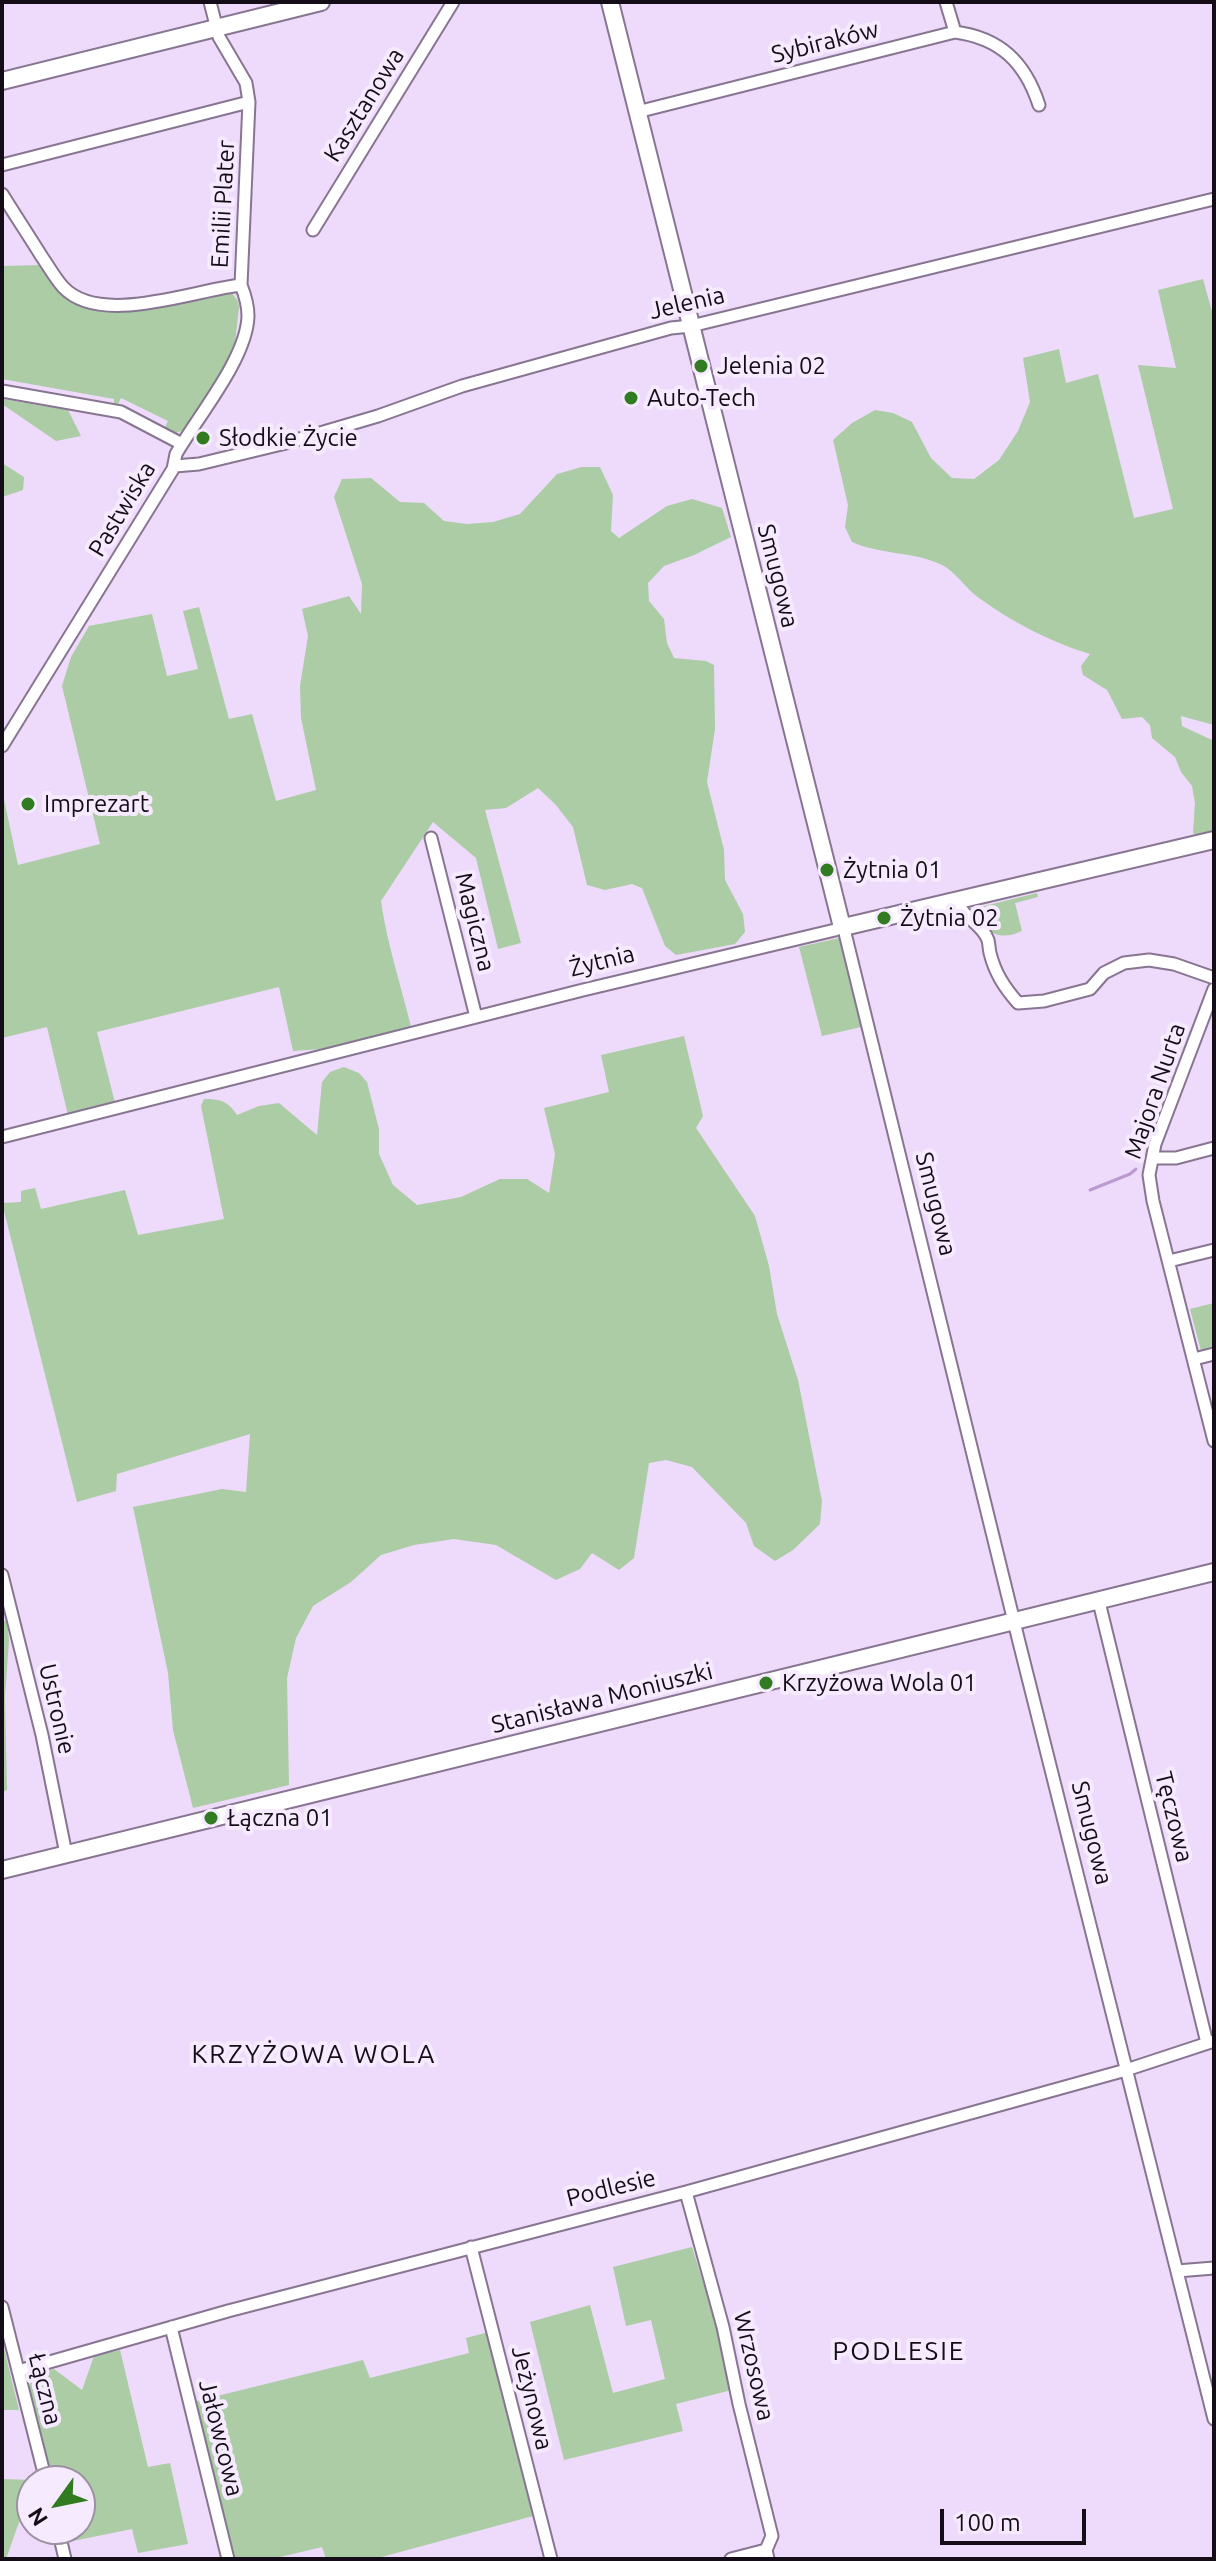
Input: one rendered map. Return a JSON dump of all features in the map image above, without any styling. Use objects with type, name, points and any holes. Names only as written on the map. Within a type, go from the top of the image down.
[{"type":"street","name":"Emilii Plater","points":[[2,194],[64,289],[91,304],[173,299],[241,285],[249,102],[246,83],[219,37],[210,2]]},
{"type":"street","points":[[2,81],[321,2]]},
{"type":"street","name":"Kasztanowa","points":[[313,230],[453,2]]},
{"type":"street","name":"Smugowa","points":[[610,2],[1214,2419]]},
{"type":"street","points":[[946,2],[955,32],[972,34],[1000,47],[1020,65],[1039,105]]},
{"type":"street","name":"Sybiraków","points":[[637,112],[955,32]]},
{"type":"street","points":[[2,165],[249,102]]},
{"type":"street","name":"Jelenia","points":[[175,466],[199,464],[286,443],[378,416],[462,386],[671,328],[691,326],[1214,199]]},
{"type":"street","name":"Pastwiska","points":[[2,746],[175,466],[174,458],[241,348],[248,316],[241,285]]},
{"type":"street","points":[[2,391],[121,412],[182,444]]},
{"type":"street","name":"Magiczna","points":[[431,838],[476,1017]]},
{"type":"street","name":"Żytnia","points":[[2,1137],[835,930],[843,925],[846,927],[1214,840]]},
{"type":"street","points":[[957,900],[964,915],[988,940],[989,952],[1002,984],[1018,1003],[1044,1001],[1090,989],[1104,973],[1124,963],[1149,960],[1174,964],[1214,978]]},
{"type":"street","name":"Majora Nurta","points":[[1214,989],[1180,1075],[1149,1175],[1214,1441]]},
{"type":"street","points":[[1153,1158],[1176,1158],[1214,1148]]},
{"type":"street","points":[[1169,1261],[1214,1250]]},
{"type":"street","points":[[1194,1359],[1214,1354]]},
{"type":"street","name":"Stanisława Moniuszki","points":[[2,1870],[1214,1572]]},
{"type":"street","name":"Ustronie","points":[[2,1575],[42,1735],[66,1854]]},
{"type":"street","name":"Tęczowa","points":[[1099,1602],[1210,2042]]},
{"type":"street","name":"Podlesie","points":[[18,2371],[171,2327],[686,2192],[1126,2070],[1210,2042]]},
{"type":"street","name":"Wrzosowa","points":[[686,2192],[723,2327],[772,2536],[767,2554],[731,2559]]},
{"type":"street","name":"Jeżynowa","points":[[471,2247],[551,2559]]},
{"type":"street","points":[[1177,2271],[1214,2268]]},
{"type":"street","name":"Łączna","points":[[2,2307],[42,2465]]},
{"type":"street","name":"Jałowcowa","points":[[171,2327],[228,2559]]},
{"type":"green space","points":[[42,265],[69,300],[106,312],[149,310],[230,291],[239,307],[234,352],[184,430],[173,434],[164,429],[168,421],[121,398],[117,406],[114,399],[2,379],[2,266]]},
{"type":"green space","points":[[1203,279],[1214,319],[1214,725],[1181,716],[1182,726],[1214,741],[1214,833],[1197,836],[1193,833],[1195,803],[1192,786],[1181,772],[1175,757],[1152,738],[1150,725],[1142,717],[1122,719],[1107,690],[1083,675],[1081,666],[1090,654],[1046,637],[1005,615],[974,594],[942,565],[852,542],[845,527],[848,505],[833,440],[852,423],[875,410],[893,413],[912,422],[931,458],[952,478],[974,479],[999,460],[1018,431],[1030,402],[1023,358],[1059,349],[1066,383],[1098,374],[1134,518],[1173,509],[1138,365],[1176,368],[1158,290]]},
{"type":"green space","points":[[2,399],[68,410],[81,436],[56,441],[2,404]]},
{"type":"green space","points":[[2,463],[24,477],[23,490],[2,497]]},
{"type":"green space","points":[[582,467],[600,467],[613,495],[611,531],[619,538],[667,506],[692,499],[722,508],[731,537],[664,566],[648,583],[649,601],[664,619],[667,643],[674,658],[706,661],[714,665],[715,729],[707,782],[724,850],[725,880],[743,914],[745,932],[735,944],[676,955],[665,946],[642,888],[632,884],[605,890],[587,885],[573,827],[538,788],[506,808],[485,810],[521,943],[498,949],[476,858],[433,822],[381,901],[411,1027],[323,1049],[293,1051],[279,987],[97,1032],[115,1103],[68,1115],[47,1027],[2,1038],[2,790],[18,865],[100,844],[62,686],[71,657],[89,626],[152,614],[167,676],[198,669],[183,611],[199,607],[229,719],[252,714],[276,801],[316,790],[301,718],[300,686],[308,636],[302,609],[349,596],[361,614],[362,584],[334,497],[342,479],[371,478],[400,502],[424,503],[444,521],[467,524],[493,522],[520,514],[557,474]]},
{"type":"green space","points":[[1037,893],[1038,897],[1015,903],[1022,931],[1013,935],[990,932],[964,911]]},
{"type":"green space","points":[[839,938],[861,1027],[822,1036],[799,947]]},
{"type":"green space","points":[[684,1036],[703,1116],[696,1128],[755,1216],[769,1266],[777,1314],[798,1380],[822,1501],[820,1524],[793,1550],[775,1561],[754,1546],[746,1523],[692,1467],[666,1460],[649,1463],[634,1558],[619,1570],[592,1553],[580,1569],[556,1580],[496,1545],[454,1539],[414,1545],[381,1555],[351,1582],[313,1606],[296,1638],[287,1678],[289,1785],[193,1808],[173,1730],[168,1673],[133,1507],[222,1489],[246,1492],[250,1434],[117,1474],[116,1491],[77,1502],[2,1203],[21,1202],[21,1191],[35,1188],[41,1209],[125,1190],[138,1235],[224,1219],[201,1106],[204,1099],[223,1102],[237,1115],[259,1106],[279,1103],[317,1135],[322,1082],[330,1072],[344,1067],[359,1073],[367,1082],[379,1129],[379,1154],[393,1185],[417,1205],[461,1197],[500,1179],[527,1179],[549,1193],[555,1154],[544,1108],[609,1092],[601,1055]]},
{"type":"green space","points":[[1214,1303],[1214,1348],[1201,1351],[1190,1309]]},
{"type":"green space","points":[[7,1620],[7,1790],[2,1792],[2,1622]]},
{"type":"green space","points":[[692,2247],[720,2336],[732,2390],[676,2404],[683,2431],[564,2460],[530,2322],[590,2305],[613,2393],[665,2379],[651,2320],[626,2326],[613,2267]]},
{"type":"green space","points":[[489,2332],[533,2516],[374,2559],[326,2559],[322,2547],[272,2559],[234,2559],[193,2402],[363,2360],[370,2378],[469,2353],[466,2338]]},
{"type":"green space","points":[[2,2340],[19,2410],[2,2410]]},
{"type":"green space","points":[[120,2350],[148,2467],[170,2463],[188,2544],[138,2553],[132,2529],[96,2536],[96,2465],[48,2465],[28,2394],[32,2374],[54,2369],[82,2390],[94,2356]]},
{"type":"green space","points":[[2,2479],[16,2479],[16,2531],[6,2559],[2,2559]]},
{"type":"waterway","points":[[1090,1190],[1136,1169]]},
{"type":"place","name":"Jelenia 02","points":[[701,366]]},
{"type":"place","name":"Auto-Tech","points":[[631,398]]},
{"type":"place","name":"Słodkie Życie","points":[[203,438]]},
{"type":"place","name":"Imprezart","points":[[28,804]]},
{"type":"place","name":"Żytnia 01","points":[[827,870]]},
{"type":"place","name":"Żytnia 02","points":[[884,918]]},
{"type":"place","name":"Krzyżowa Wola 01","points":[[766,1683]]},
{"type":"place","name":"Łączna 01","points":[[211,1818]]},
{"type":"district","name":"KRZYŻOWA WOLA","points":[[314,2054]]},
{"type":"district","name":"PODLESIE","points":[[899,2351]]}]
